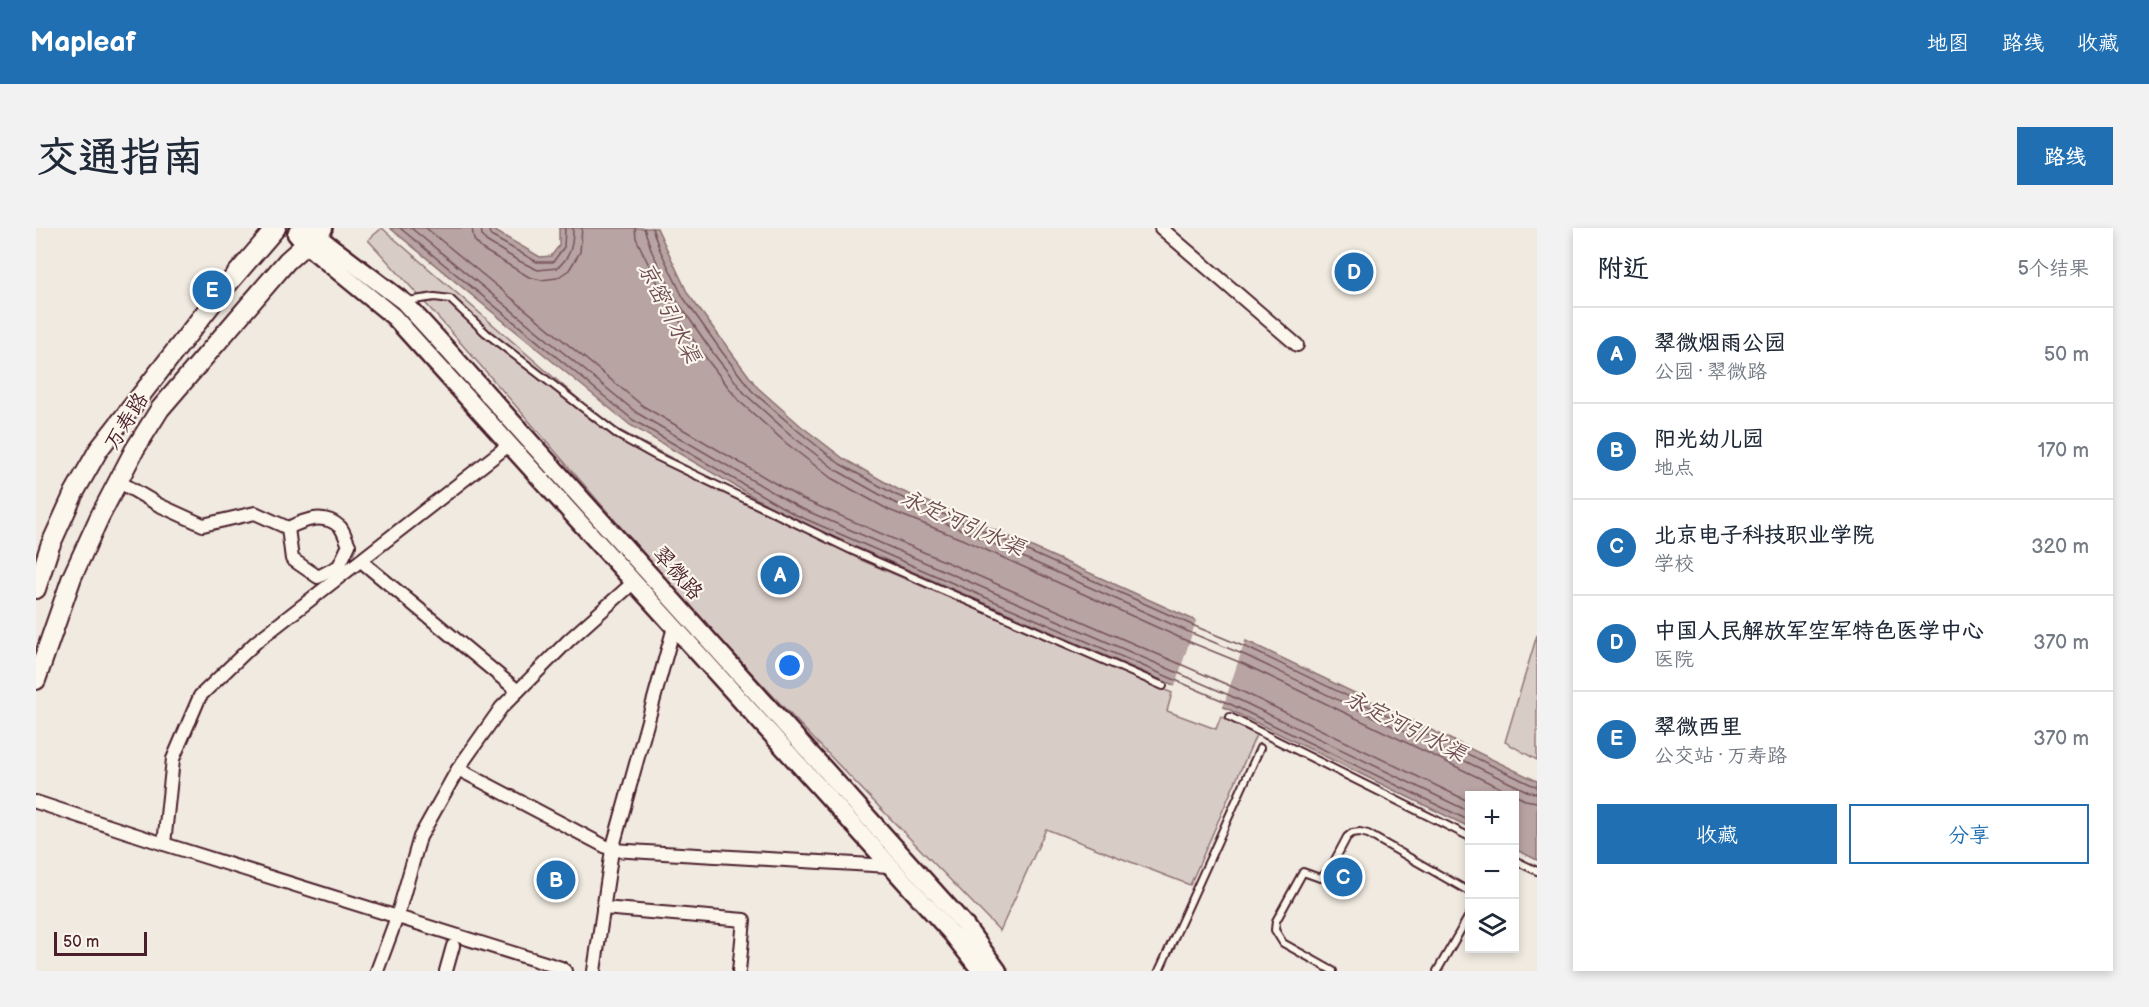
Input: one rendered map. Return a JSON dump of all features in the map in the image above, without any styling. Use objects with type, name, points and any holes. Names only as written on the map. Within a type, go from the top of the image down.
[{"type":"main road","name":"万寿路","points":[[36,589],[50,546],[74,493],[99,449],[221,292],[276,228]]},
{"type":"main road","name":"翠微路","points":[[291,228],[311,234],[404,302],[964,924],[998,971]]},
{"type":"main road","name":"万寿路","points":[[36,680],[72,577],[99,516],[135,449],[160,409],[311,234]]},
{"type":"main road","name":"翠微路","points":[[311,234],[394,317],[510,444],[952,934],[981,971]]},
{"type":"street","points":[[1161,228],[1297,345]]},
{"type":"street","points":[[164,844],[173,759],[200,696],[256,642],[510,444]]},
{"type":"street","points":[[118,481],[159,505],[203,525],[255,513],[288,528]]},
{"type":"street","points":[[315,518],[341,528],[349,545],[339,566],[318,577],[292,559],[288,528],[315,518]]},
{"type":"street","points":[[361,561],[518,691]]},
{"type":"street","points":[[377,971],[397,917],[420,837],[458,769],[501,708],[569,640],[634,582]]},
{"type":"street","points":[[594,971],[612,850],[674,627]]},
{"type":"street","points":[[458,769],[612,850],[890,866]]},
{"type":"street","points":[[36,802],[565,971]]},
{"type":"street","points":[[603,908],[744,920],[739,971]]},
{"type":"street","points":[[446,971],[453,946]]},
{"type":"lane","points":[[404,302],[435,297],[450,299],[486,333],[627,440],[853,551],[1163,686]]},
{"type":"lane","points":[[1230,717],[1465,834]]},
{"type":"lane","points":[[1159,971],[1260,748]]},
{"type":"lane","points":[[1333,971],[1283,943],[1275,930],[1275,921],[1303,872],[1320,878],[1329,871],[1347,837],[1352,833],[1368,834],[1465,889]]},
{"type":"lane","points":[[1519,862],[1537,871]]},
{"type":"lane","points":[[1437,971],[1465,923]]},
{"type":"shaded area","points":[[382,228],[606,423],[861,560],[1172,693],[1167,711],[1216,729],[1221,716],[1256,735],[1190,885],[1046,829],[1000,931],[715,634],[368,240]]},
{"type":"shaded area","points":[[1537,635],[1537,760],[1505,742]]},
{"type":"water","points":[[390,228],[490,228],[540,257],[551,256],[559,246],[559,228],[657,228],[688,294],[757,387],[801,426],[844,459],[899,490],[1253,644],[1537,781],[1537,860],[1519,851],[1519,791],[1465,791],[1465,825],[1226,708],[792,519],[630,425]]},
{"type":"pier","points":[[1197,618],[1246,638],[1222,710],[1174,689]]},
{"type":"place","name":"中国人民解放军空军特色医学中心","points":[[1354,272]]},
{"type":"place","name":"翠微西里","points":[[212,290]]},
{"type":"place","name":"翠微烟雨公园","points":[[780,575]]},
{"type":"place","name":"北京电子科技职业学院","points":[[1343,877]]},
{"type":"place","name":"阳光幼儿园","points":[[556,880]]},
{"type":"water label","name":"京密引水渠","points":[[670,312]]},
{"type":"water label","name":"永定河引水渠","points":[[963,522]]},
{"type":"water label","name":"永定河引水渠","points":[[1406,725]]}]
